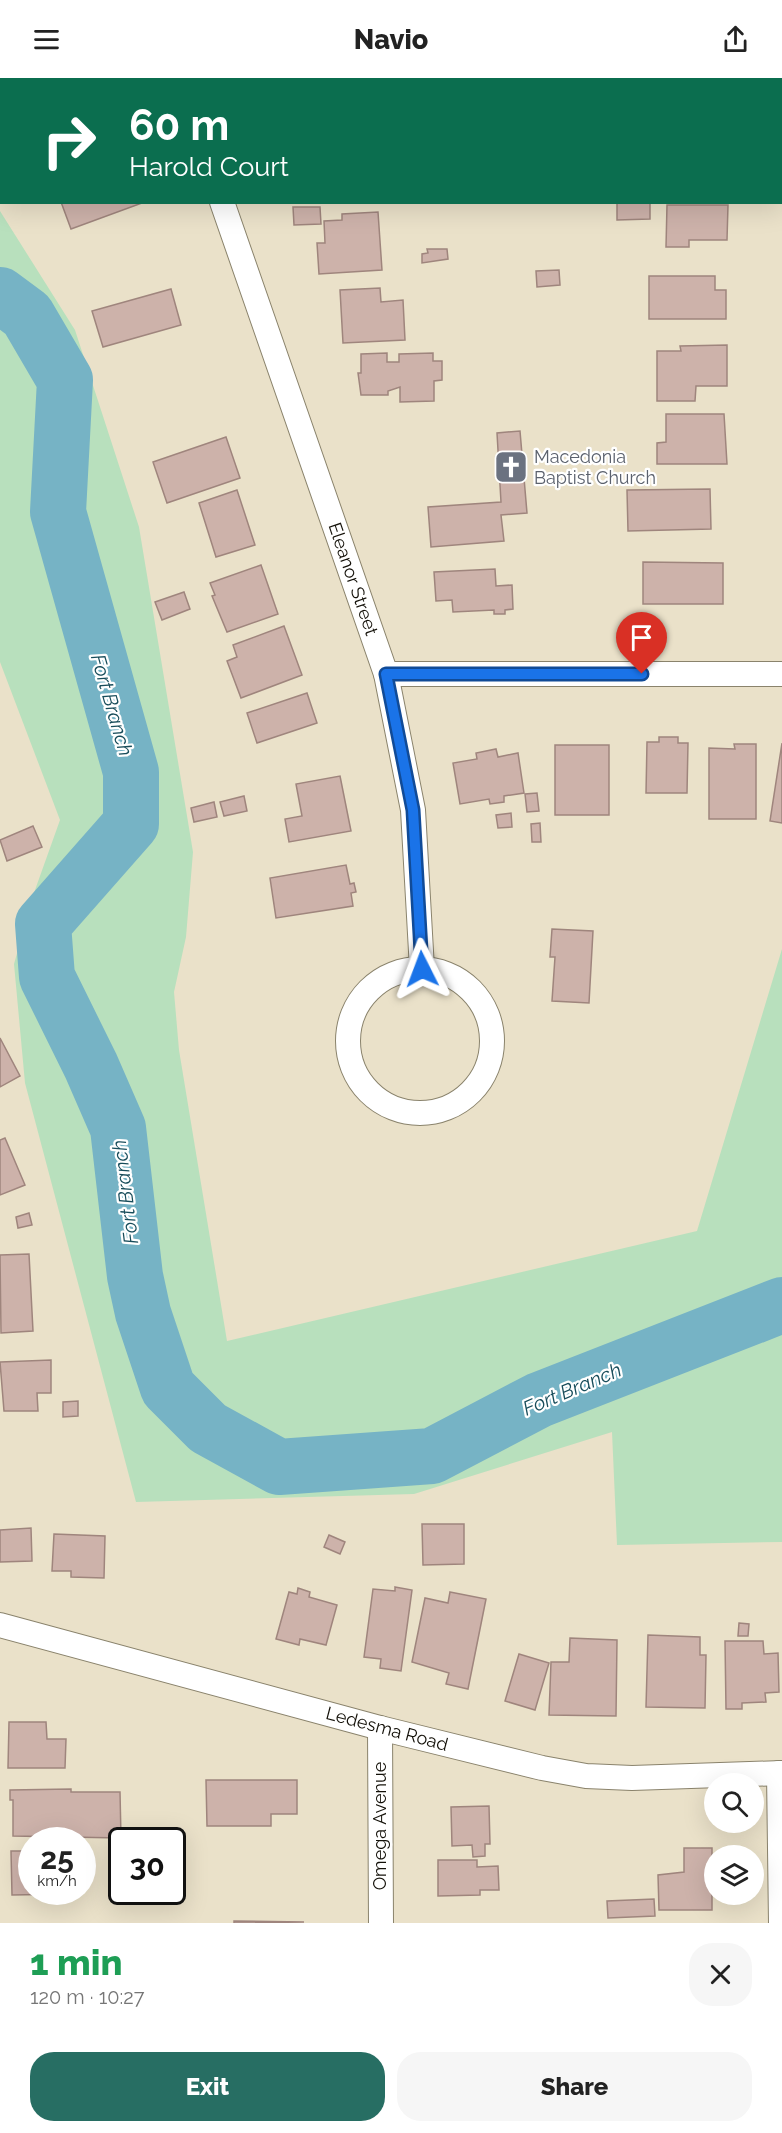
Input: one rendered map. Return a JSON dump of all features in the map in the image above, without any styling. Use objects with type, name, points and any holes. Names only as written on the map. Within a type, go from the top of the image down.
[{"type":"street","name":"Eleanor Street","points":[[223,204],[386,674],[413,810],[422,969]]},
{"type":"street","points":[[386,674],[782,674]]},
{"type":"street","points":[[422,969],[445,973],[465,984],[480,1000],[490,1021],[493,1044],[489,1066],[478,1086],[461,1101],[440,1111],[417,1114],[393,1108],[371,1095],[356,1076],[348,1052],[349,1026],[358,1003],[375,985],[398,972],[422,969]]},
{"type":"street","name":"Ledesma Road","points":[[0,1625],[380,1728],[542,1768],[586,1776],[632,1778],[781,1773]]},
{"type":"street","name":"Omega Avenue","points":[[380,1728],[381,1923]]},
{"type":"street","points":[[781,1773],[781,1923]]},
{"type":"green space","points":[[0,211],[75,330],[139,527],[193,852],[186,937],[174,992],[179,1050],[227,1341],[697,1231],[782,949],[782,1542],[617,1545],[612,1432],[414,1494],[136,1502],[25,1083],[14,964],[35,890],[60,820],[0,662]]},
{"type":"building","points":[[62,204],[139,204],[71,229]]},
{"type":"building","points":[[617,204],[650,204],[650,219],[617,220]]},
{"type":"building","points":[[667,205],[728,205],[727,240],[689,240],[689,247],[666,247]]},
{"type":"building","points":[[293,207],[320,207],[321,224],[294,225]]},
{"type":"building","points":[[378,212],[382,270],[319,274],[317,243],[325,243],[324,221],[342,220],[342,214]]},
{"type":"building","points":[[427,249],[447,249],[448,259],[422,263],[422,254],[428,253]]},
{"type":"building","points":[[559,270],[560,285],[537,287],[536,271]]},
{"type":"building","points":[[649,276],[715,276],[715,290],[726,290],[726,319],[649,319]]},
{"type":"building","points":[[380,288],[381,302],[403,300],[405,340],[343,343],[340,290]]},
{"type":"building","points":[[171,289],[181,325],[103,347],[92,311]]},
{"type":"building","points":[[727,345],[727,386],[696,386],[695,401],[657,401],[657,351],[681,351],[680,346]]},
{"type":"building","points":[[387,353],[387,362],[399,362],[399,354],[433,353],[433,361],[442,361],[442,380],[434,381],[434,401],[400,402],[400,387],[388,391],[388,395],[361,395],[358,373],[361,373],[361,354]]},
{"type":"building","points":[[666,414],[724,414],[727,464],[657,464],[657,443],[666,442]]},
{"type":"building","name":"Macedonia Baptist Church","points":[[520,431],[527,513],[501,515],[504,541],[431,547],[428,507],[501,502],[497,433]]},
{"type":"building","points":[[226,437],[240,478],[167,503],[153,462]]},
{"type":"building","points":[[710,489],[711,529],[628,531],[627,490]]},
{"type":"building","points":[[237,490],[255,545],[216,557],[199,503]]},
{"type":"building","points":[[643,562],[723,563],[723,604],[643,604]]},
{"type":"building","points":[[261,565],[278,614],[227,632],[212,596],[215,595],[210,583]]},
{"type":"building","points":[[495,569],[496,586],[512,585],[513,609],[505,610],[505,614],[494,614],[494,610],[453,612],[452,600],[436,601],[434,572]]},
{"type":"building","points":[[184,592],[190,609],[162,620],[155,602]]},
{"type":"building","points":[[284,626],[302,675],[241,698],[227,661],[237,657],[233,645]]},
{"type":"building","points":[[307,693],[317,723],[257,743],[247,713]]},
{"type":"building","points":[[659,737],[678,737],[678,743],[688,743],[687,793],[646,793],[647,742],[659,742]]},
{"type":"building","points":[[782,743],[782,823],[770,821]]},
{"type":"building","points":[[734,744],[756,744],[756,819],[709,819],[709,748],[735,749]]},
{"type":"building","points":[[555,745],[609,745],[609,815],[555,815]]},
{"type":"building","points":[[496,749],[498,757],[518,753],[524,793],[504,796],[504,802],[490,804],[489,799],[460,804],[453,763],[477,759],[476,753]]},
{"type":"building","points":[[340,776],[351,831],[289,842],[285,819],[302,816],[296,784]]},
{"type":"building","points":[[537,793],[539,811],[527,812],[525,794]]},
{"type":"building","points":[[244,796],[247,811],[224,816],[220,802]]},
{"type":"building","points":[[214,802],[217,817],[194,822],[191,808]]},
{"type":"building","points":[[511,813],[512,827],[498,828],[496,815]]},
{"type":"building","points":[[540,823],[541,842],[532,842],[531,824]]},
{"type":"building","points":[[33,826],[42,847],[7,861],[0,840]]},
{"type":"building","points":[[346,865],[350,884],[354,883],[356,892],[351,893],[353,906],[276,918],[270,878]]},
{"type":"building","points":[[552,929],[593,931],[589,1003],[552,1001],[555,957],[550,957]]},
{"type":"building","points":[[0,1038],[20,1076],[0,1087]]},
{"type":"building","points":[[5,1138],[25,1185],[0,1195],[0,1140]]},
{"type":"building","points":[[29,1213],[32,1225],[18,1228],[16,1217]]},
{"type":"building","points":[[29,1254],[33,1331],[1,1333],[0,1255]]},
{"type":"building","points":[[51,1360],[51,1393],[37,1393],[38,1411],[4,1411],[0,1362]]},
{"type":"building","points":[[78,1401],[78,1416],[63,1417],[63,1402]]},
{"type":"building","points":[[422,1524],[464,1524],[464,1564],[423,1565]]},
{"type":"building","points":[[31,1528],[32,1561],[0,1562],[0,1530]]},
{"type":"building","points":[[54,1534],[105,1536],[104,1578],[71,1577],[71,1571],[52,1571]]},
{"type":"building","points":[[329,1535],[345,1542],[340,1554],[324,1547]]},
{"type":"building","points":[[395,1587],[412,1590],[401,1671],[380,1668],[381,1659],[364,1657],[373,1589],[395,1591]]},
{"type":"building","points":[[298,1588],[310,1592],[309,1597],[337,1605],[326,1645],[300,1639],[299,1645],[276,1639],[289,1592],[297,1594]]},
{"type":"building","points":[[450,1592],[486,1599],[468,1689],[446,1684],[449,1673],[412,1662],[425,1598],[448,1603]]},
{"type":"building","points":[[739,1623],[749,1624],[748,1636],[738,1636]]},
{"type":"building","points":[[648,1635],[700,1637],[700,1655],[706,1655],[705,1708],[646,1707]]},
{"type":"building","points":[[570,1638],[617,1640],[616,1716],[549,1715],[551,1662],[569,1662]]},
{"type":"building","points":[[725,1641],[763,1641],[764,1654],[778,1653],[779,1692],[765,1693],[766,1702],[742,1703],[742,1709],[726,1709]]},
{"type":"building","points":[[519,1654],[549,1663],[535,1710],[505,1701]]},
{"type":"building","points":[[9,1722],[46,1722],[47,1739],[66,1739],[65,1768],[8,1768]]},
{"type":"building","points":[[206,1780],[297,1780],[297,1814],[271,1814],[271,1826],[207,1826]]},
{"type":"building","points":[[71,1789],[71,1792],[120,1792],[121,1827],[108,1827],[108,1838],[96,1838],[96,1827],[18,1827],[18,1836],[13,1836],[13,1800],[10,1800],[10,1790]]},
{"type":"building","points":[[489,1806],[490,1844],[485,1844],[485,1856],[473,1857],[472,1845],[452,1846],[451,1807]]},
{"type":"building","points":[[684,1848],[704,1848],[704,1905],[712,1905],[712,1910],[659,1910],[658,1875],[684,1872]]},
{"type":"building","points":[[11,1851],[18,1851],[18,1895],[12,1895]]},
{"type":"building","points":[[438,1860],[477,1860],[477,1867],[498,1866],[499,1890],[480,1890],[480,1895],[438,1896]]},
{"type":"building","points":[[654,1899],[655,1916],[608,1918],[607,1901]]},
{"type":"building","points":[[234,1921],[304,1922],[234,1923]]},
{"type":"waterway","name":"Fort Branch","points":[[0,295],[27,315],[65,380],[58,512],[131,772],[131,824],[43,924],[47,977],[91,1066],[118,1128],[135,1276],[143,1313],[168,1388],[208,1428],[279,1467],[432,1456],[539,1400],[782,1305]]},
{"type":"place","name":"Macedonia Baptist Church","points":[[511,467]]},
{"type":"route","points":[[422,969],[413,810],[386,674],[642,674]]}]
